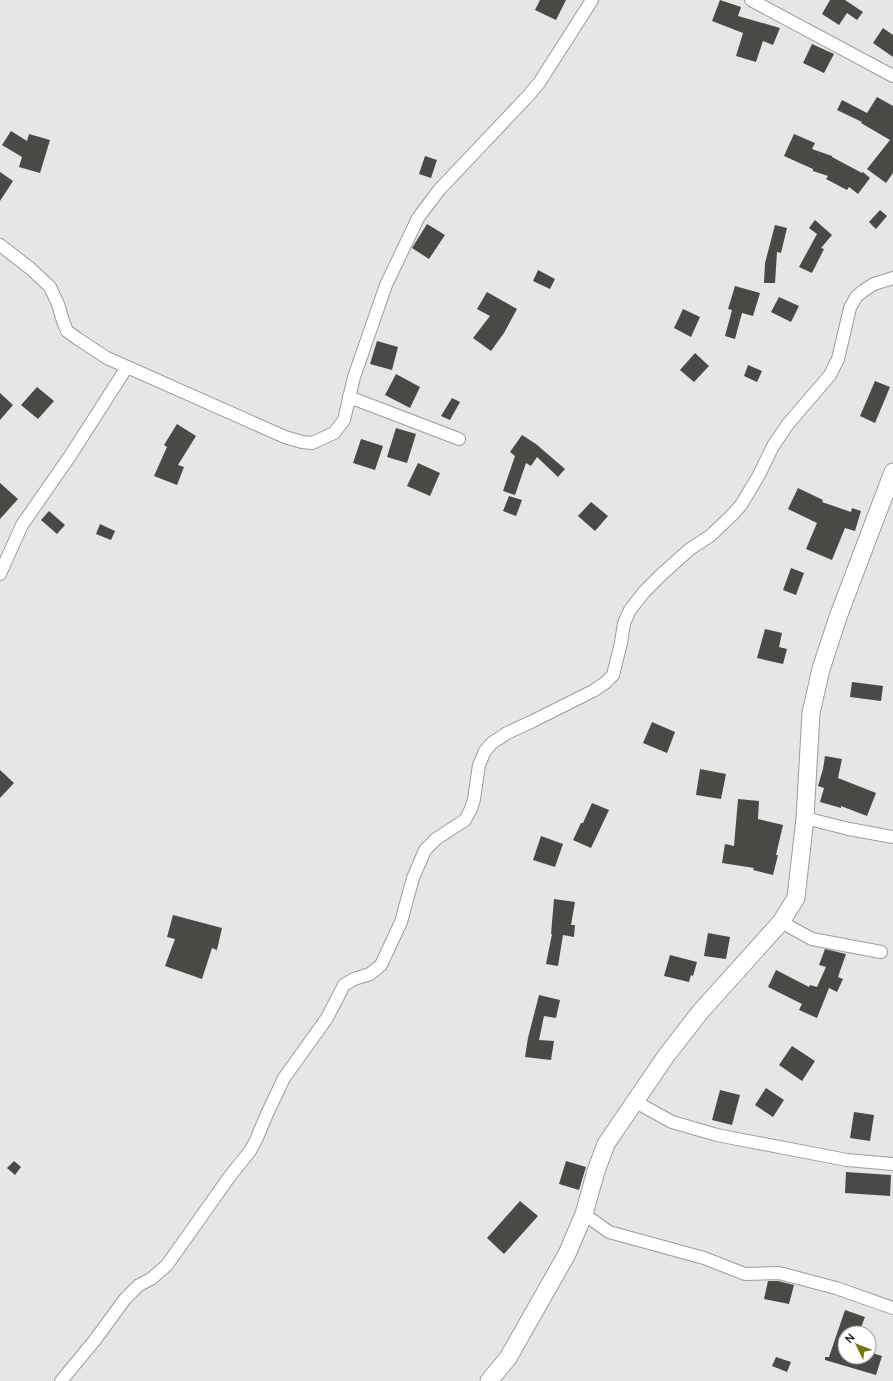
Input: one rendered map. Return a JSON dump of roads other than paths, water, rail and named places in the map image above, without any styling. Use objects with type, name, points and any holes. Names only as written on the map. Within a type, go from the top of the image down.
[{"type":"street","points":[[0,245],[31,268],[50,287],[58,304],[67,331],[107,358],[285,437],[312,443],[334,432],[344,420],[354,377],[386,285],[418,218],[440,190],[531,92],[592,0]]},
{"type":"street","points":[[751,0],[893,76]]},
{"type":"street","points":[[61,1381],[95,1340],[125,1299],[139,1285],[151,1279],[167,1265],[230,1176],[250,1151],[284,1078],[328,1018],[344,985],[354,979],[370,974],[381,965],[401,922],[413,878],[425,850],[436,839],[465,820],[472,809],[479,765],[484,751],[492,743],[507,733],[533,722],[593,691],[605,683],[613,675],[621,643],[624,623],[630,610],[644,592],[662,574],[690,549],[710,536],[741,505],[759,475],[773,446],[788,424],[830,375],[838,359],[850,308],[856,296],[874,284],[893,278]]},
{"type":"street","points":[[0,574],[22,525],[70,456],[127,367]]},
{"type":"street","points":[[349,397],[459,439]]},
{"type":"street","points":[[489,1381],[508,1358],[567,1254],[584,1214],[596,1171],[606,1144],[666,1056],[701,1011],[780,922],[796,898],[805,818],[812,714],[821,669],[838,617],[893,472]]},
{"type":"street","points":[[805,818],[849,829],[893,837]]},
{"type":"street","points":[[780,922],[812,939],[881,952]]},
{"type":"street","points":[[634,1102],[672,1122],[717,1135],[847,1160],[893,1164]]},
{"type":"street","points":[[584,1214],[609,1232],[704,1258],[745,1274],[779,1273],[836,1288],[893,1308]]}]
